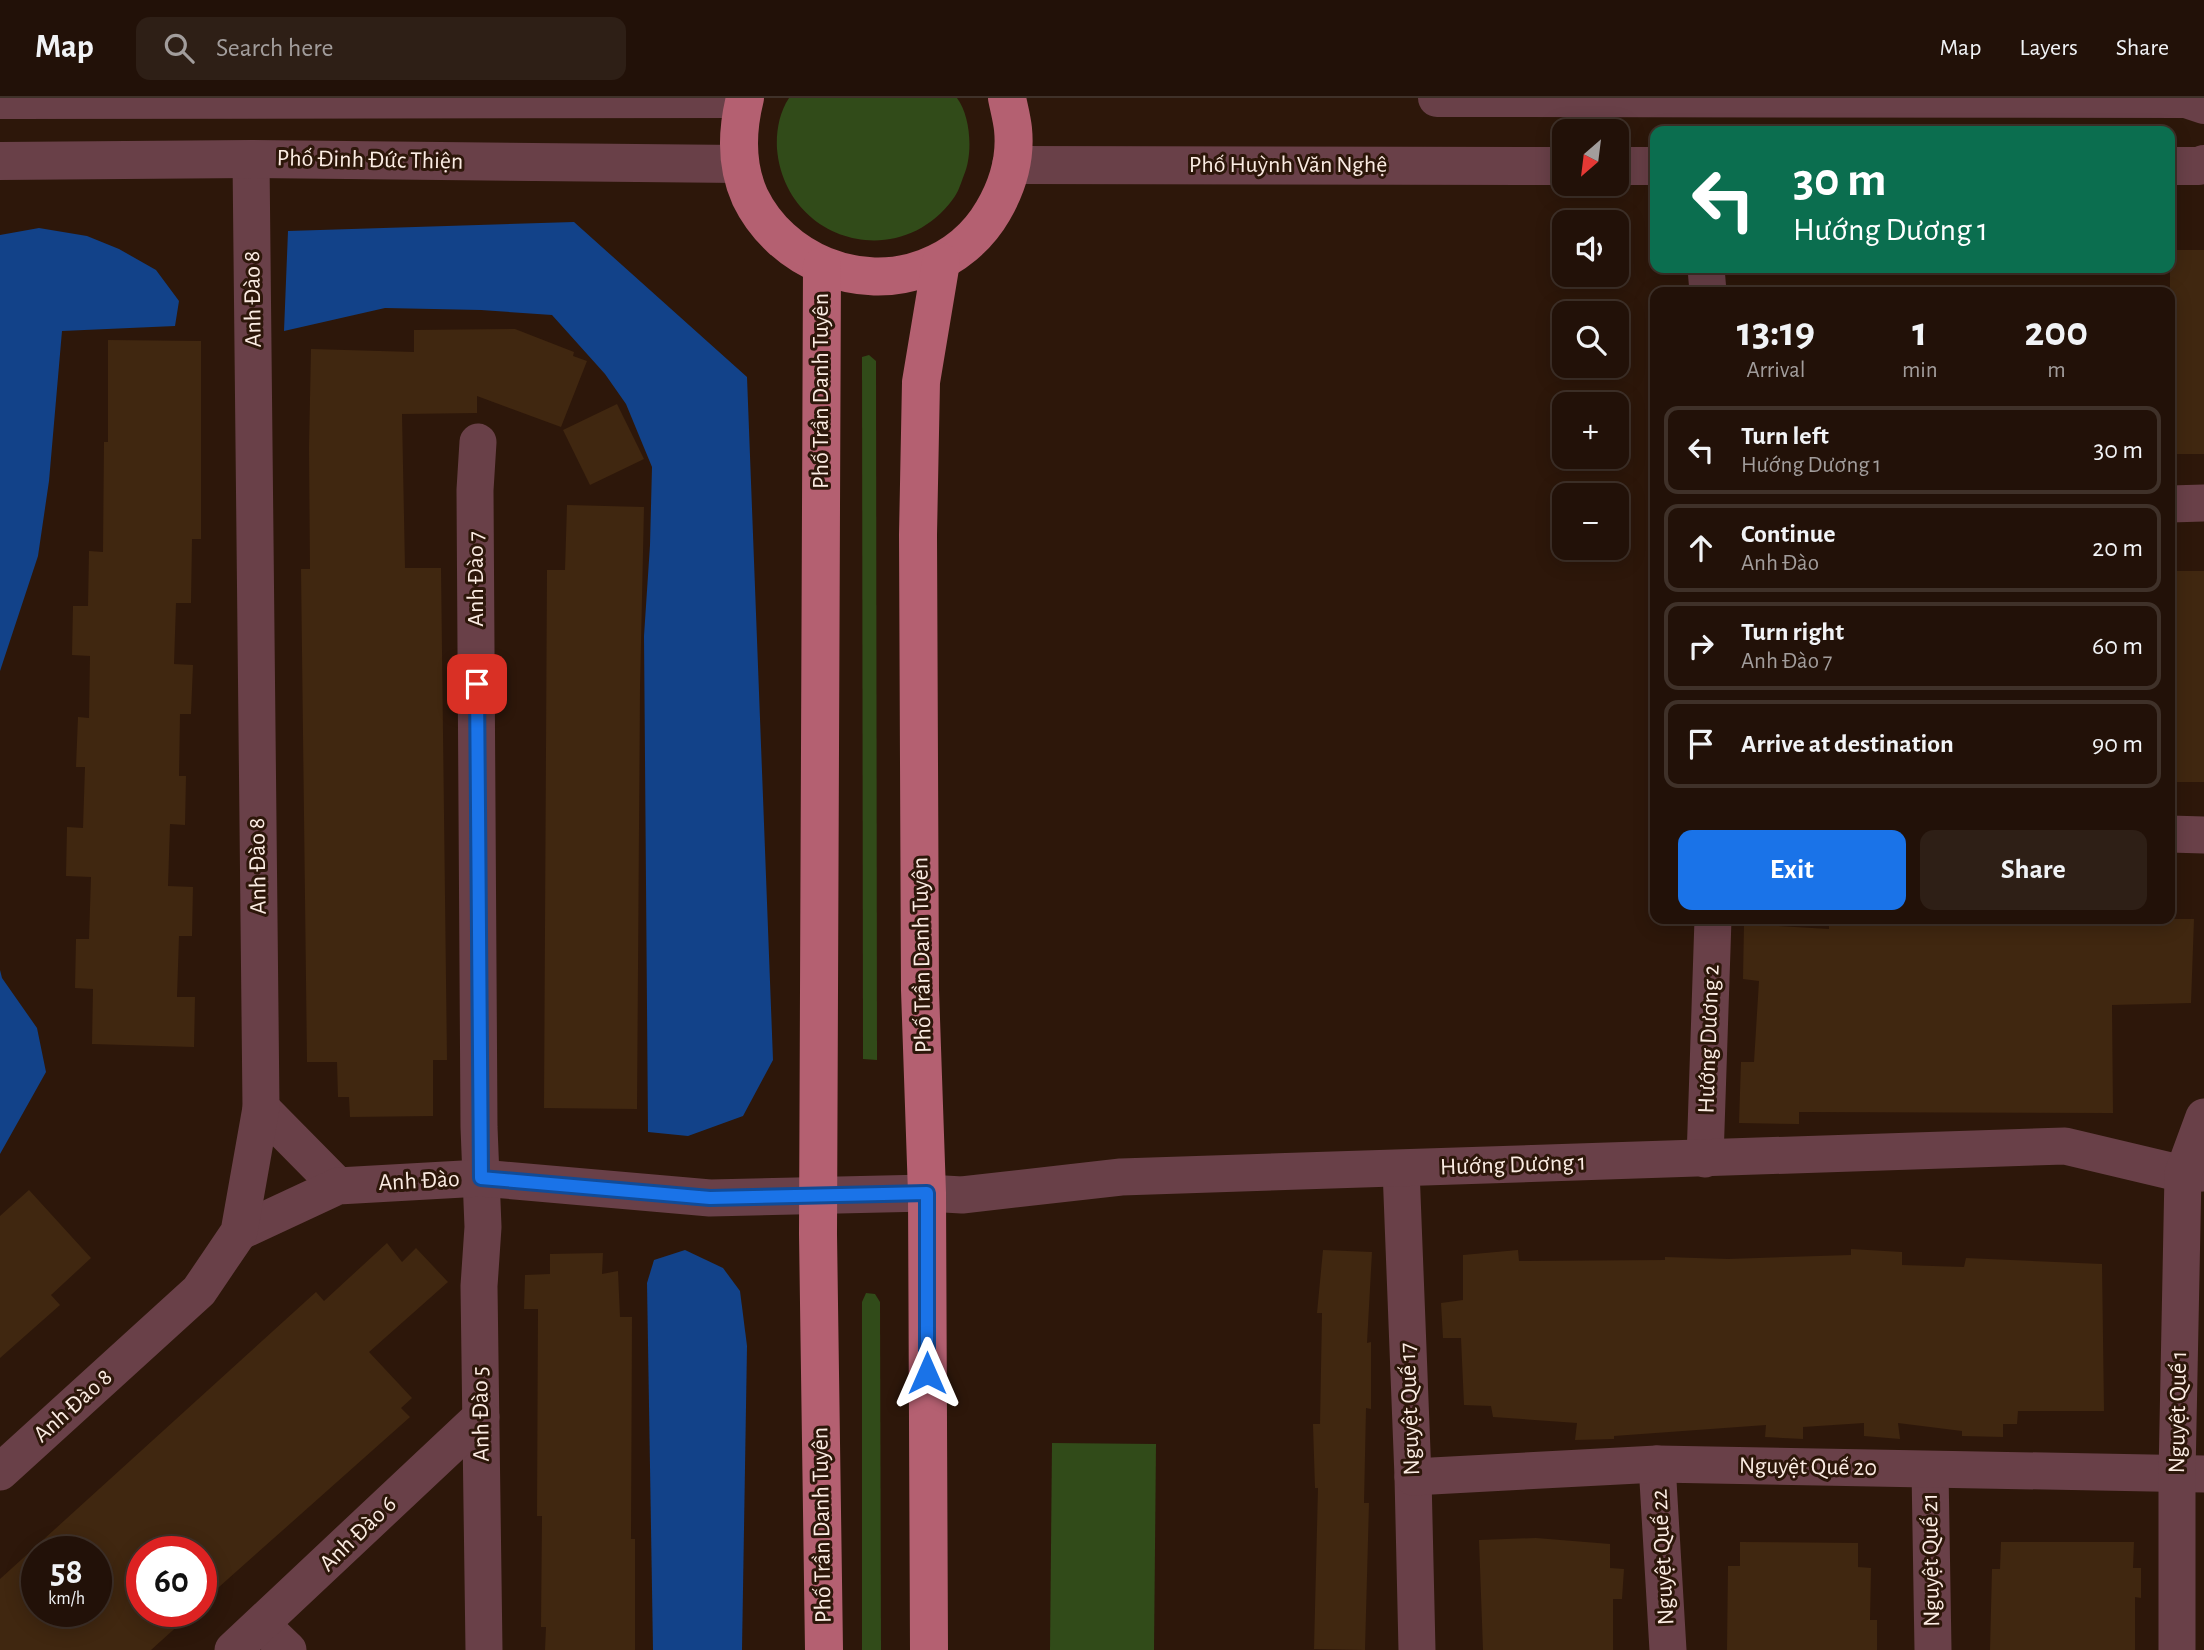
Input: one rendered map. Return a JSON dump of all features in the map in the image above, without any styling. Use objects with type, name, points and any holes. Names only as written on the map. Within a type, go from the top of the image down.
[{"type":"main road","points":[[744,99],[738,131],[740,164],[750,196],[768,225],[792,249],[822,266],[851,275],[882,277],[912,273],[941,262],[967,244],[987,221],[1002,195],[1011,165],[1013,131],[1007,98]]},
{"type":"main road","name":"Phố Trần Danh Tuyên","points":[[929,1650],[927,1193],[920,990],[919,507],[921,376],[941,262]]},
{"type":"main road","name":"Phố Trần Danh Tuyên","points":[[822,266],[819,1195],[824,1650]]},
{"type":"street","points":[[1437,98],[2186,99],[2204,106]]},
{"type":"street","points":[[388,99],[391,160]]},
{"type":"street","points":[[0,100],[744,99]]},
{"type":"street","name":"Phố Đinh Đức Thiện","points":[[0,161],[251,159],[740,164]]},
{"type":"street","name":"Anh Đào 8","points":[[0,1472],[199,1291],[239,1232],[261,1108],[251,159]]},
{"type":"street","points":[[2175,166],[2204,164]]},
{"type":"street","name":"Phố Huỳnh Văn Nghệ","points":[[1011,165],[1552,166]]},
{"type":"street","points":[[1629,166],[1650,166]]},
{"type":"street","name":"Anh Đào 7","points":[[478,442],[475,518],[481,1178]]},
{"type":"street","points":[[2175,504],[2204,503]]},
{"type":"street","points":[[2175,834],[2204,835]]},
{"type":"street","name":"Hướng Dương 2","points":[[1705,1158],[1713,924]]},
{"type":"street","points":[[261,1108],[338,1186]]},
{"type":"street","name":"Nguyệt Quế 1","points":[[2177,1650],[2190,1475],[2194,1174],[2204,1117]]},
{"type":"street","name":"Hướng Dương 1","points":[[819,1195],[962,1195],[1121,1177],[2066,1146],[2194,1174]]},
{"type":"street","name":"Nguyệt Quế 17","points":[[1401,1169],[1417,1650]]},
{"type":"street","name":"Anh Đào","points":[[239,1232],[338,1186],[481,1178],[710,1198],[819,1195]]},
{"type":"street","name":"Anh Đào 5","points":[[481,1178],[483,1227],[479,1286],[484,1650]]},
{"type":"street","name":"Anh Đào 6","points":[[233,1650],[481,1417]]},
{"type":"street","name":"Nguyệt Quế 20","points":[[1413,1477],[1657,1464],[2190,1475]]},
{"type":"street","name":"Nguyệt Quế 22","points":[[1657,1464],[1668,1650]]},
{"type":"street","name":"Nguyệt Quế 21","points":[[1930,1470],[1933,1650]]},
{"type":"street","points":[[262,1625],[288,1650]]},
{"type":"green space","points":[[789,98],[957,98],[968,125],[969,157],[956,194],[930,222],[903,236],[875,240],[847,237],[822,225],[800,206],[785,181],[777,149],[777,136],[781,116]]},
{"type":"green space","points":[[869,355],[876,361],[877,1060],[863,1059],[862,357]]},
{"type":"green space","points":[[866,1293],[875,1294],[880,1302],[881,1650],[862,1650],[862,1302]]},
{"type":"green space","points":[[1052,1443],[1156,1444],[1154,1650],[1050,1650]]},
{"type":"water","points":[[574,222],[747,377],[773,1060],[743,1116],[688,1136],[648,1132],[644,636],[652,467],[626,404],[605,374],[552,315],[385,308],[284,331],[288,231]]},
{"type":"water","points":[[39,228],[87,236],[119,249],[156,270],[179,301],[175,326],[62,331],[49,481],[38,556],[0,671],[0,235]]},
{"type":"water","points":[[0,970],[2,978],[37,1028],[46,1072],[0,1154]]},
{"type":"water","points":[[685,1250],[723,1268],[740,1291],[747,1346],[742,1650],[653,1650],[647,1283],[654,1260]]},
{"type":"building","points":[[2175,250],[2204,250],[2204,454],[2175,454],[2175,287],[2170,287],[2170,273],[2175,273]]},
{"type":"building","points":[[515,329],[574,352],[573,356],[587,361],[561,427],[477,396],[477,413],[402,414],[405,568],[441,568],[447,1060],[433,1060],[433,1116],[350,1117],[349,1097],[338,1097],[337,1062],[307,1062],[301,569],[310,569],[311,349],[414,352],[414,330]]},
{"type":"building","points":[[108,340],[201,341],[201,539],[192,539],[191,603],[176,603],[174,664],[193,665],[191,714],[180,714],[179,776],[186,776],[185,825],[170,824],[168,886],[193,887],[192,936],[179,936],[177,997],[195,997],[194,1047],[92,1044],[93,989],[75,988],[76,939],[89,939],[91,877],[66,876],[67,827],[83,828],[85,767],[76,767],[78,717],[89,718],[90,656],[72,655],[73,606],[88,606],[89,551],[103,552],[104,442],[108,442]]},
{"type":"building","points":[[617,404],[644,459],[590,485],[563,430]]},
{"type":"building","points":[[567,505],[644,507],[637,1109],[544,1108],[547,570],[565,570]]},
{"type":"building","points":[[2175,571],[2204,571],[2204,782],[2175,782]]},
{"type":"building","points":[[2175,919],[2194,919],[2191,1003],[2112,1005],[2113,1113],[1799,1112],[1799,1124],[1739,1123],[1741,1062],[1754,1062],[1759,981],[1743,979],[1744,924],[1829,929],[1829,924],[2175,924]]},
{"type":"building","points":[[29,1190],[91,1258],[51,1295],[60,1305],[0,1358],[0,1216]]},
{"type":"building","points":[[387,1243],[402,1262],[416,1248],[448,1282],[369,1352],[412,1398],[401,1408],[410,1417],[217,1589],[217,1536],[126,1536],[126,1627],[176,1627],[151,1650],[0,1650],[0,1579],[21,1560],[21,1627],[112,1627],[112,1536],[47,1536],[316,1292],[324,1301]]},
{"type":"building","points":[[1851,1249],[1902,1252],[1902,1265],[1964,1267],[1966,1258],[2102,1264],[2104,1411],[2018,1411],[2017,1424],[2003,1424],[2003,1437],[1962,1436],[1962,1431],[1898,1423],[1900,1439],[1864,1436],[1864,1423],[1803,1427],[1803,1439],[1765,1437],[1766,1425],[1575,1440],[1577,1423],[1493,1417],[1491,1406],[1464,1405],[1461,1338],[1443,1338],[1441,1303],[1463,1300],[1463,1255],[1518,1250],[1519,1261],[1665,1260],[1665,1257],[1728,1259],[1851,1255]]},
{"type":"building","points":[[1323,1250],[1372,1252],[1367,1343],[1371,1342],[1371,1409],[1366,1408],[1364,1503],[1369,1503],[1365,1650],[1314,1649],[1318,1488],[1315,1488],[1313,1424],[1320,1424],[1322,1313],[1317,1313]]},
{"type":"building","points":[[603,1253],[602,1274],[618,1271],[620,1317],[632,1317],[631,1539],[635,1539],[635,1650],[545,1650],[546,1627],[541,1627],[542,1516],[537,1516],[538,1309],[524,1309],[525,1275],[550,1274],[550,1254]]},
{"type":"building","points":[[1536,1538],[1610,1544],[1610,1568],[1624,1569],[1622,1599],[1613,1599],[1613,1650],[1483,1650],[1479,1540]]},
{"type":"building","points":[[1740,1542],[1858,1543],[1858,1567],[1871,1568],[1870,1620],[1877,1620],[1877,1650],[1727,1650],[1728,1566],[1740,1566]]},
{"type":"building","points":[[2001,1542],[2134,1542],[2133,1568],[2141,1568],[2141,1598],[2135,1597],[2135,1650],[1990,1650],[1992,1569],[2000,1569]]},
{"type":"route","points":[[477,684],[481,1178],[710,1198],[927,1193],[927,1373]]}]
